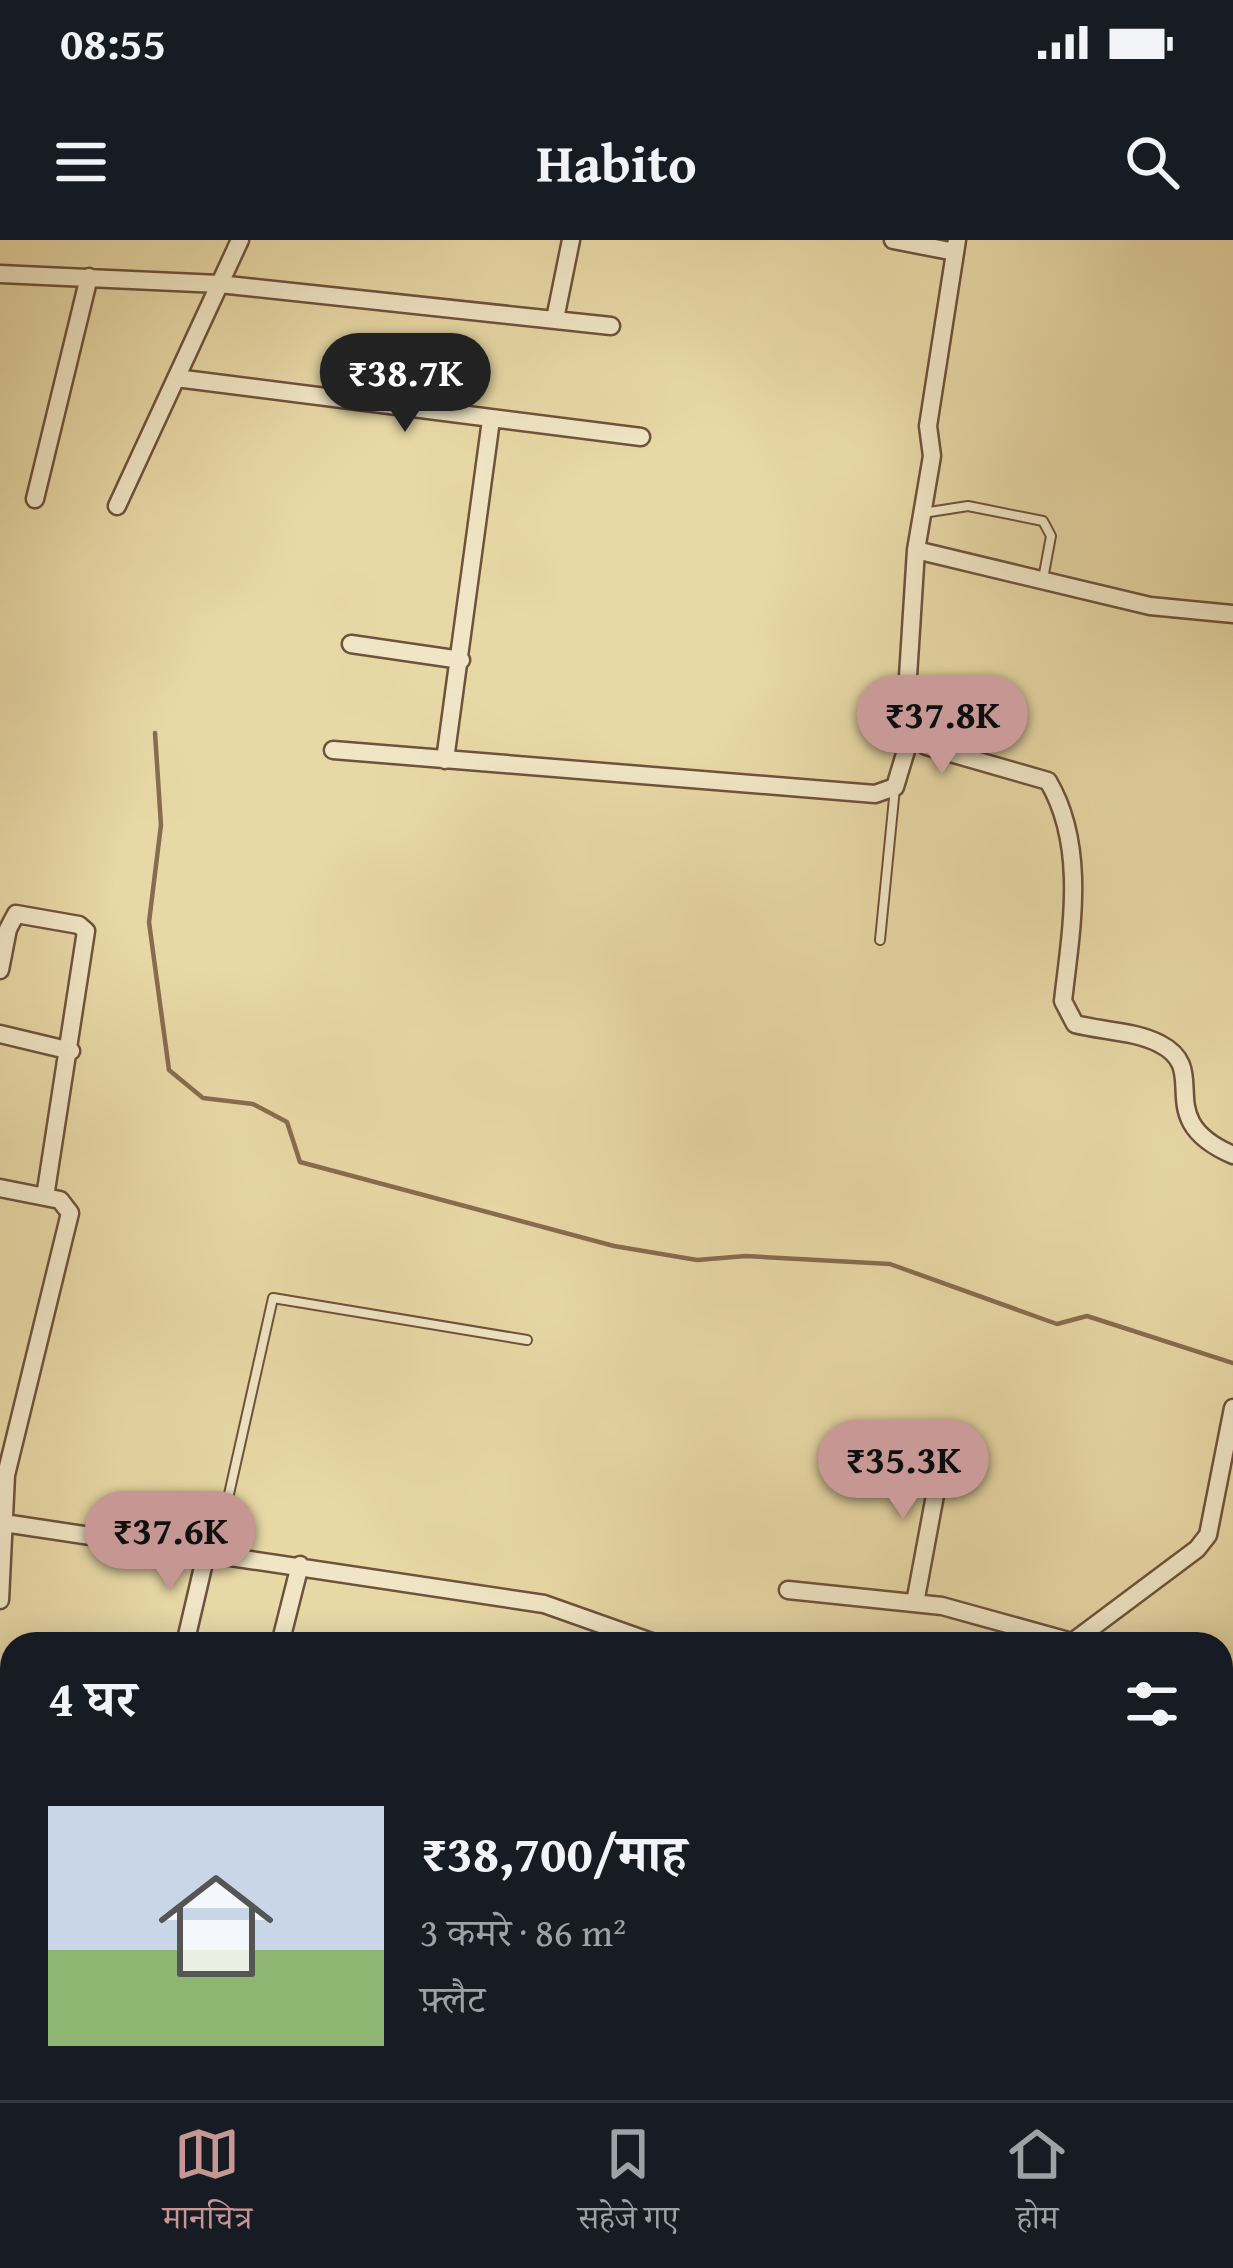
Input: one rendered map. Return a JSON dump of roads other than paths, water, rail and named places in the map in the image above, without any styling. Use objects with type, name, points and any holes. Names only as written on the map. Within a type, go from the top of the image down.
[{"type":"street","points":[[117,506],[240,240]]},
{"type":"street","points":[[555,319],[571,240]]},
{"type":"street","points":[[893,240],[956,246],[928,426],[932,456],[916,550],[903,715],[911,734],[926,746],[1048,782],[1071,842],[1072,922],[1063,1001],[1067,1012],[1075,1024],[1158,1042],[1177,1056],[1184,1070],[1187,1117],[1196,1135],[1233,1154]]},
{"type":"street","points":[[0,274],[219,284],[611,326]]},
{"type":"street","points":[[35,499],[89,277]]},
{"type":"street","points":[[176,378],[641,436]]},
{"type":"street","points":[[445,760],[491,420]]},
{"type":"street","points":[[916,550],[1150,606],[1233,614]]},
{"type":"street","points":[[350,644],[461,660]]},
{"type":"street","points":[[333,750],[875,794],[895,787],[911,734]]},
{"type":"street","points":[[0,970],[16,914],[83,928],[88,939],[45,1197]]},
{"type":"street","points":[[0,1034],[70,1051]]},
{"type":"street","points":[[0,1188],[45,1197],[67,1208],[70,1223],[6,1453],[0,1600]]},
{"type":"street","points":[[1086,1632],[1197,1549],[1208,1535],[1233,1408]]},
{"type":"street","points":[[915,1603],[944,1452]]},
{"type":"street","points":[[4,1523],[544,1604],[623,1632]]},
{"type":"street","points":[[188,1632],[211,1553]]},
{"type":"street","points":[[283,1632],[300,1564]]},
{"type":"street","points":[[788,1590],[915,1603],[1008,1620],[1041,1632]]},
{"type":"lane","points":[[922,513],[968,506],[1043,521],[1051,530],[1043,579]]},
{"type":"lane","points":[[880,940],[897,808],[895,787]]},
{"type":"lane","points":[[211,1553],[273,1298],[527,1340]]},
{"type":"waterway","points":[[155,733],[161,825],[149,922],[169,1070],[203,1098],[253,1104],[287,1122],[300,1162],[614,1246],[697,1260],[746,1256],[890,1264],[1057,1324],[1087,1316],[1233,1363]]}]
